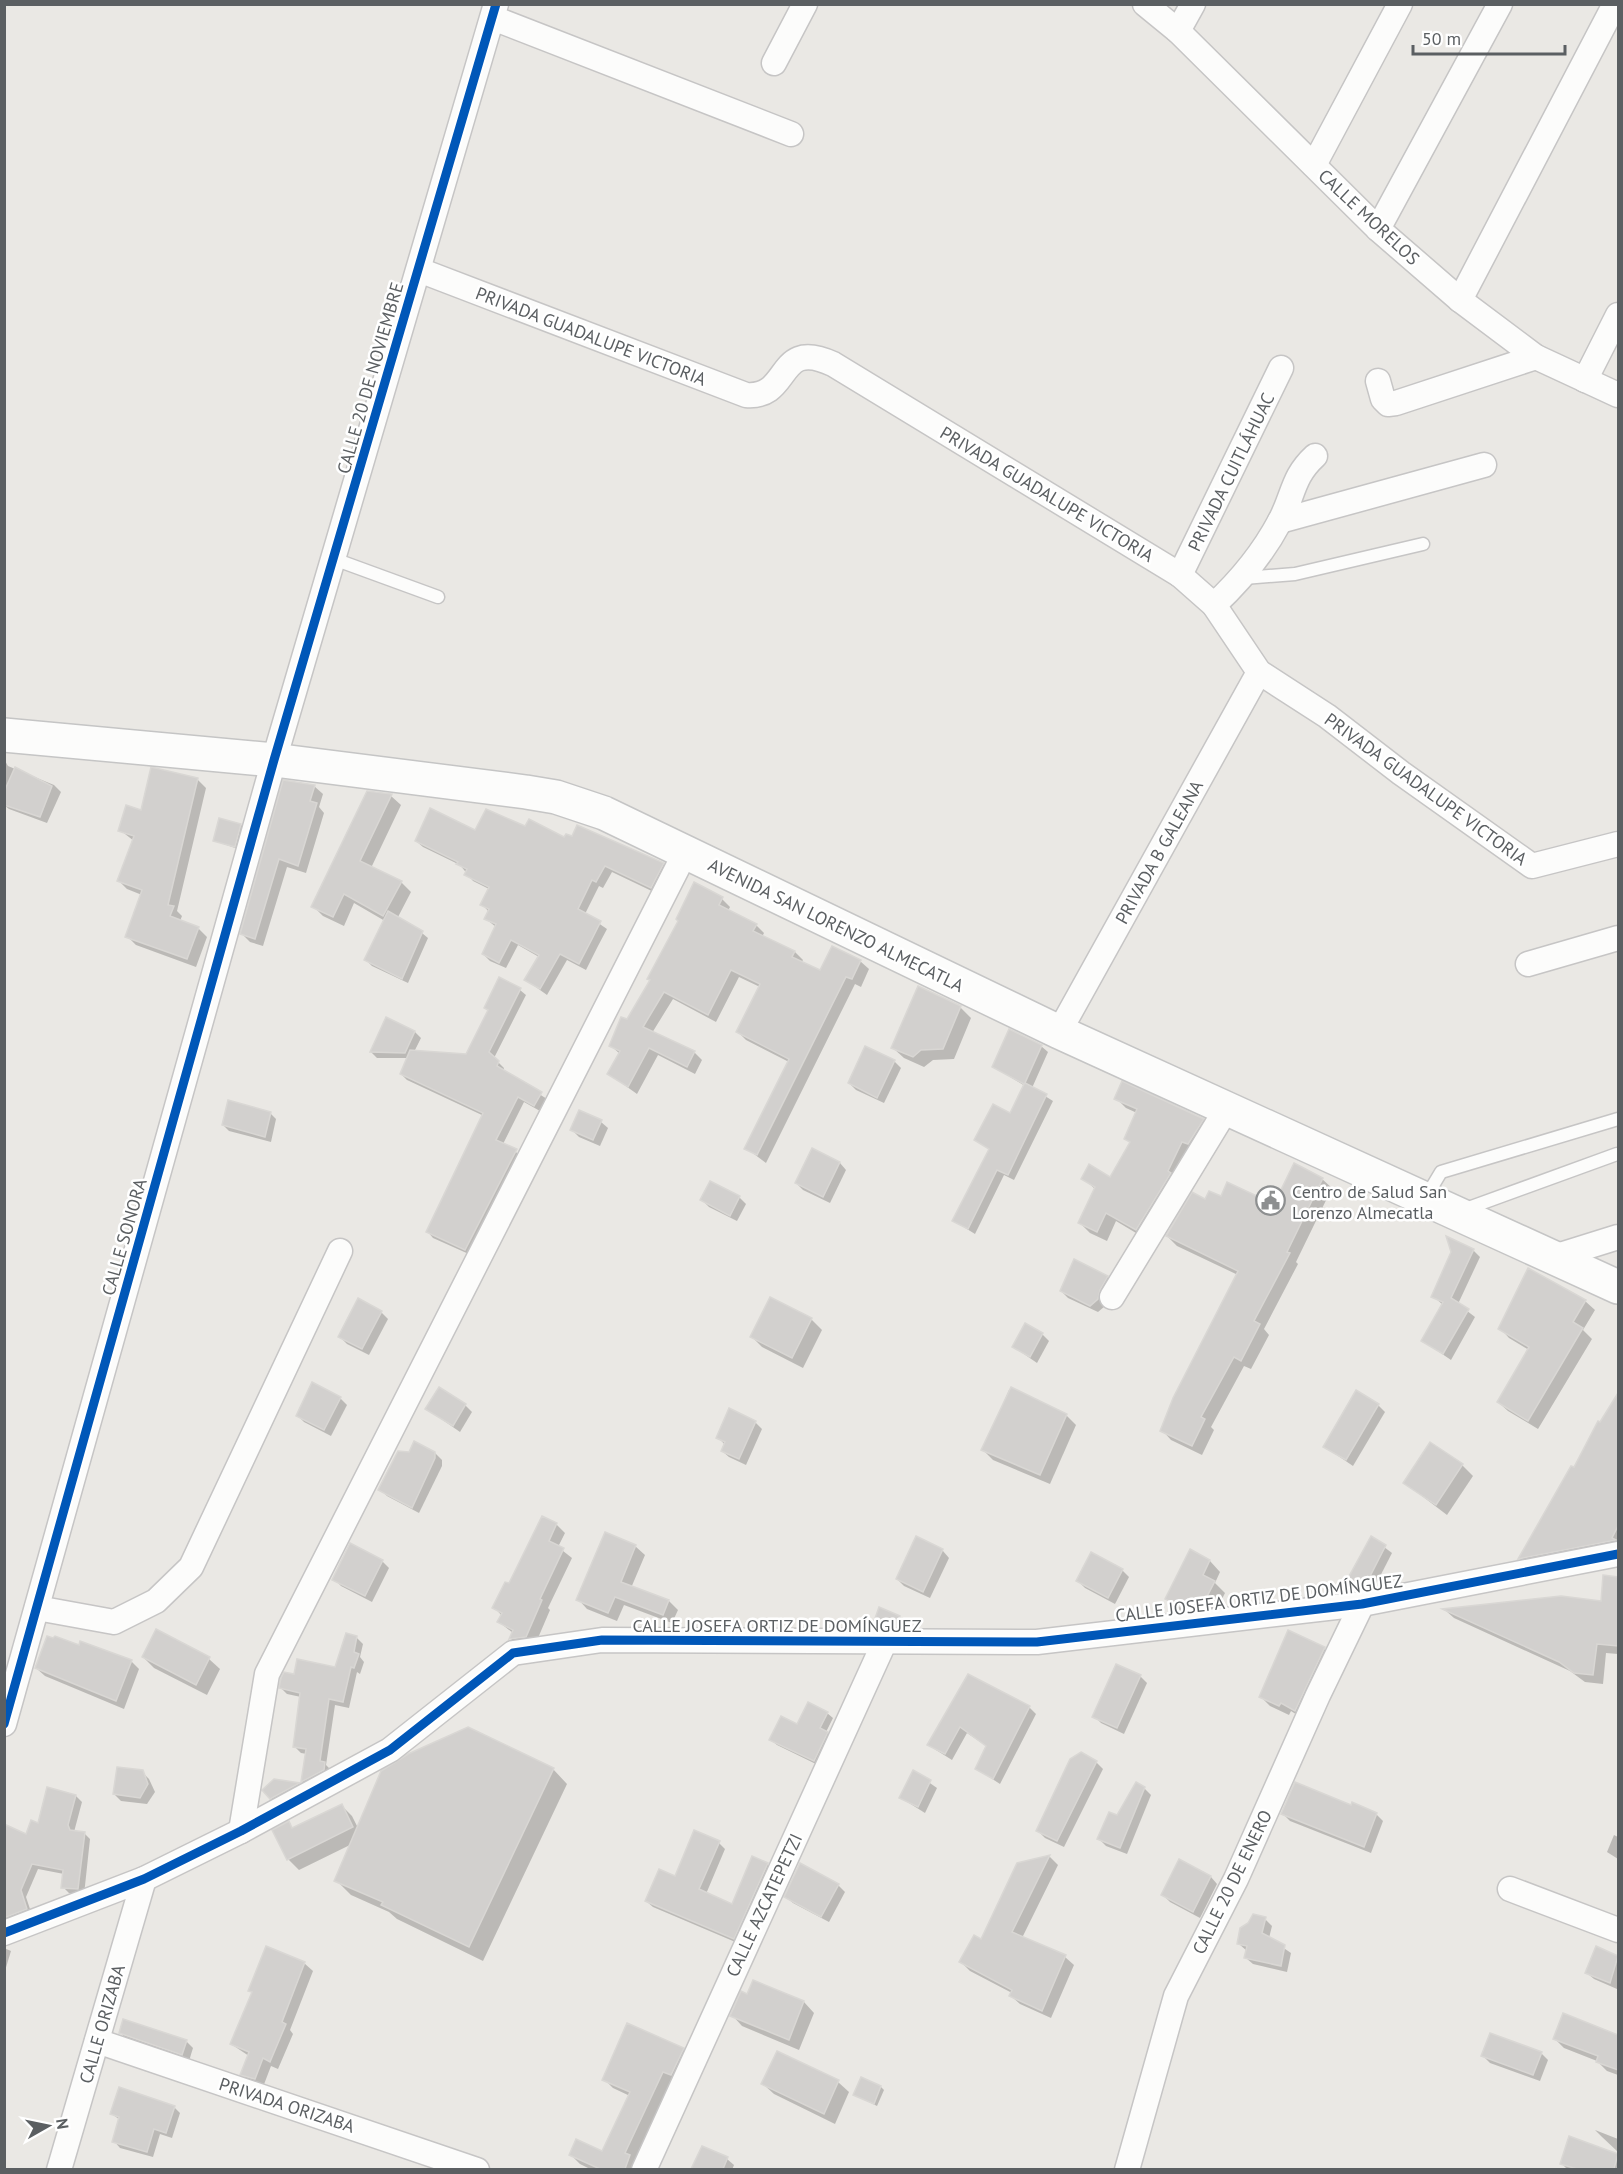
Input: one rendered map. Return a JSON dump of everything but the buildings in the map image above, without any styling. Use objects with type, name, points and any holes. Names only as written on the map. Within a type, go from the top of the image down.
[{"type":"main road","name":"AVENIDA SAN LORENZO ALMECATLA","points":[[4,735],[274,760],[556,797],[604,813],[1059,1032],[1618,1287]]},
{"type":"street","points":[[774,63],[805,4]]},
{"type":"street","name":"CALLE MORELOS","points":[[1145,4],[1179,31],[1378,229],[1460,300],[1536,357],[1618,395]]},
{"type":"street","points":[[1179,31],[1193,4]]},
{"type":"street","points":[[1314,165],[1400,4]]},
{"type":"street","points":[[1378,229],[1500,4]]},
{"type":"street","points":[[1460,300],[1615,4]]},
{"type":"street","points":[[495,11],[791,134]]},
{"type":"street","name":"CALLE 20 DE NOVIEMBRE","points":[[274,760],[495,11]]},
{"type":"street","name":"PRIVADA GUADALUPE VICTORIA","points":[[418,270],[746,395],[758,396],[768,391],[789,365],[801,356],[815,356],[833,364],[1180,575],[1214,605],[1259,672],[1327,716],[1401,773],[1532,866],[1618,844]]},
{"type":"street","points":[[1585,380],[1618,315]]},
{"type":"street","points":[[1378,381],[1383,399],[1388,404],[1396,404],[1536,357]]},
{"type":"street","name":"PRIVADA CUITLÁHUAC","points":[[1180,575],[1281,368]]},
{"type":"street","points":[[1214,605],[1244,578],[1280,520],[1301,469],[1315,456]]},
{"type":"street","points":[[1280,520],[1484,465]]},
{"type":"street","name":"PRIVADA B GALEANA","points":[[1059,1032],[1259,672]]},
{"type":"street","name":"CALLE SONORA","points":[[5,1718],[274,760]]},
{"type":"street","points":[[241,1831],[267,1674],[686,853]]},
{"type":"street","points":[[1528,964],[1618,938]]},
{"type":"street","points":[[1112,1297],[1227,1108]]},
{"type":"street","points":[[1554,1257],[1618,1237]]},
{"type":"street","points":[[37,1608],[114,1622],[156,1601],[191,1567],[340,1251]]},
{"type":"street","name":"CALLE JOSEFA ORTIZ DE DOMÍNGUEZ","points":[[4,1933],[144,1880],[241,1831],[390,1750],[513,1653],[602,1640],[1037,1642],[1362,1604],[1618,1554]]},
{"type":"street","name":"CALLE 20 DE ENERO","points":[[1127,2169],[1176,1996],[1236,1879],[1318,1695],[1362,1604]]},
{"type":"street","name":"CALLE AZCATEPETZI","points":[[644,2169],[885,1641]]},
{"type":"street","name":"CALLE ORIZABA","points":[[59,2169],[144,1880]]},
{"type":"street","points":[[1510,1888],[1618,1930]]},
{"type":"street","name":"PRIVADA ORIZABA","points":[[97,2041],[477,2169]]},
{"type":"lane","points":[[1244,578],[1295,574],[1423,544]]},
{"type":"lane","points":[[333,559],[438,597]]},
{"type":"lane","points":[[1425,1198],[1441,1172],[1618,1119]]},
{"type":"lane","points":[[1456,1213],[1617,1154]]},
{"type":"cycle path","points":[[4,1724],[274,760],[496,4]]},
{"type":"cycle path","points":[[4,1933],[144,1879],[241,1831],[390,1750],[513,1653],[602,1640],[1037,1642],[1362,1604],[1618,1554]]},
{"type":"place","name":"Centro de Salud San Lorenzo Almecatla","points":[[1271,1201]]}]
